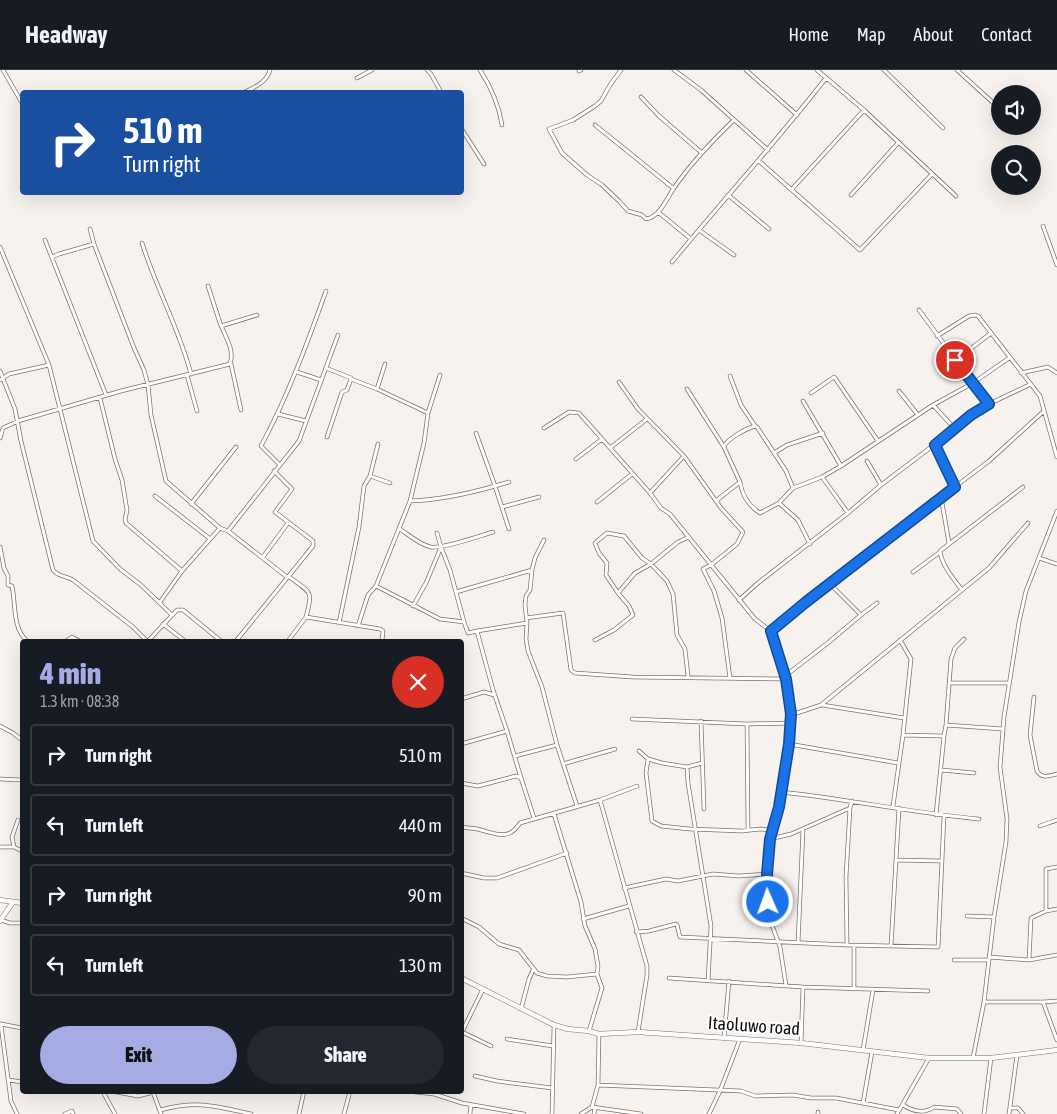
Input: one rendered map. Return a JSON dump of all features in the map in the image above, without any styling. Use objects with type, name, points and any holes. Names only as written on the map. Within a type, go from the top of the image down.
[{"type":"street","points":[[3,70],[20,100]]},
{"type":"street","points":[[249,90],[259,85],[270,70]]},
{"type":"street","points":[[357,78],[372,70]]},
{"type":"street","points":[[427,70],[440,90]]},
{"type":"street","points":[[431,74],[437,70]]},
{"type":"street","points":[[480,70],[500,111],[502,125]]},
{"type":"street","points":[[621,70],[610,84],[601,101],[595,106],[573,120],[550,129],[562,153],[586,175],[602,185],[628,211],[642,215],[646,219],[652,218],[658,212],[674,188],[702,153],[734,120]]},
{"type":"street","points":[[674,70],[701,90],[768,150]]},
{"type":"street","points":[[746,70],[798,115]]},
{"type":"street","points":[[817,70],[864,110],[956,196]]},
{"type":"street","points":[[884,70],[943,128]]},
{"type":"street","points":[[957,70],[991,101]]},
{"type":"street","points":[[672,262],[728,194],[798,115],[826,78]]},
{"type":"street","points":[[641,97],[659,116],[702,153]]},
{"type":"street","points":[[791,189],[864,110]]},
{"type":"street","points":[[595,125],[674,188]]},
{"type":"street","points":[[464,133],[484,164]]},
{"type":"street","points":[[851,195],[898,143]]},
{"type":"street","points":[[759,161],[860,250],[932,174]]},
{"type":"street","points":[[728,194],[769,229]]},
{"type":"street","points":[[658,212],[691,239]]},
{"type":"street","points":[[1043,226],[1057,265]]},
{"type":"street","points":[[90,229],[94,244],[144,370],[166,481],[220,528],[228,531],[310,593],[311,598],[306,617],[290,639]]},
{"type":"street","points":[[699,230],[734,254]]},
{"type":"street","points":[[46,240],[106,395]]},
{"type":"street","points":[[142,243],[159,291],[180,336],[197,411]]},
{"type":"street","points":[[52,257],[94,244]]},
{"type":"street","points":[[0,247],[48,365],[93,541],[172,615]]},
{"type":"street","points":[[208,286],[230,347],[232,358],[230,364],[241,410]]},
{"type":"street","points":[[280,464],[261,446],[297,372],[326,291]]},
{"type":"street","points":[[919,310],[989,404]]},
{"type":"street","points":[[221,326],[257,315]]},
{"type":"street","points":[[937,336],[969,316],[978,316],[1040,396],[1057,457]]},
{"type":"street","points":[[955,360],[991,333]]},
{"type":"street","points":[[228,531],[299,441],[338,335]]},
{"type":"street","points":[[687,389],[724,447],[746,499],[754,510],[760,513],[778,503],[793,488],[822,477],[841,466],[933,405],[973,383],[1010,358]]},
{"type":"street","points":[[0,438],[3,428],[18,421],[106,395],[230,364]]},
{"type":"street","points":[[377,389],[385,364]]},
{"type":"street","points":[[2,379],[9,374],[48,365]]},
{"type":"street","points":[[1021,373],[1048,367],[1057,374]]},
{"type":"street","points":[[326,368],[428,413]]},
{"type":"street","points":[[0,371],[18,421],[21,441],[53,570],[56,574],[73,580],[146,639]]},
{"type":"street","points":[[297,372],[321,380]]},
{"type":"street","points":[[358,626],[368,594],[376,586],[410,501],[424,443],[428,413],[440,374]]},
{"type":"street","points":[[730,376],[736,396],[754,426],[760,430],[786,471],[793,488]]},
{"type":"street","points":[[811,393],[834,377],[836,378],[878,441]]},
{"type":"street","points":[[327,437],[342,392],[346,390],[351,379]]},
{"type":"street","points":[[619,382],[638,409],[684,456],[721,508],[743,532],[737,544],[711,565],[703,569],[714,591],[722,618],[730,678]]},
{"type":"street","points":[[739,600],[881,485],[955,430],[971,415],[989,404],[1031,384]]},
{"type":"street","points":[[899,391],[918,415]]},
{"type":"street","points":[[100,398],[122,480],[127,510],[126,523],[182,571]]},
{"type":"street","points":[[803,401],[841,466]]},
{"type":"street","points":[[933,405],[955,430]]},
{"type":"street","points":[[771,631],[988,461],[1044,411]]},
{"type":"street","points":[[544,428],[569,412],[580,413],[650,493],[755,619],[771,631],[785,677],[791,714],[789,744],[779,807],[770,839],[767,874],[769,917],[778,942],[786,985]]},
{"type":"street","points":[[278,414],[306,421]]},
{"type":"street","points":[[610,448],[647,419]]},
{"type":"street","points":[[724,447],[727,442],[754,426]]},
{"type":"street","points":[[476,433],[509,529]]},
{"type":"street","points":[[774,453],[787,445],[823,433]]},
{"type":"street","points":[[576,459],[602,439]]},
{"type":"street","points":[[339,623],[359,527],[364,486],[370,476],[378,444]]},
{"type":"street","points":[[935,445],[955,487]]},
{"type":"street","points":[[191,504],[236,447]]},
{"type":"street","points":[[650,493],[684,456]]},
{"type":"street","points":[[867,461],[881,485]]},
{"type":"street","points":[[238,639],[314,544],[274,512],[292,489],[274,471]]},
{"type":"street","points":[[597,502],[632,474]]},
{"type":"street","points":[[370,476],[390,483]]},
{"type":"street","points":[[822,477],[848,513]]},
{"type":"street","points":[[410,501],[433,500],[509,482]]},
{"type":"street","points":[[721,508],[717,500],[740,482]]},
{"type":"street","points":[[914,572],[1023,487]]},
{"type":"street","points":[[155,496],[209,538]]},
{"type":"street","points":[[502,507],[539,497]]},
{"type":"street","points":[[941,498],[949,543]]},
{"type":"street","points":[[778,503],[790,511],[798,520],[810,544]]},
{"type":"street","points":[[973,1058],[984,1002],[988,958],[1006,842],[1007,820],[1000,767],[1009,683],[1026,591],[1057,511]]},
{"type":"street","points":[[263,558],[288,523]]},
{"type":"street","points":[[791,714],[821,704],[989,568],[1028,523]]},
{"type":"street","points":[[160,602],[182,571],[209,538],[220,528]]},
{"type":"street","points":[[400,528],[430,547],[441,547],[493,532]]},
{"type":"street","points":[[438,533],[468,633],[527,623]]},
{"type":"street","points":[[595,640],[614,630],[633,615],[629,606],[606,575],[607,563],[599,554],[595,543],[607,533],[624,536],[642,558],[651,564],[667,581],[674,594],[677,635],[685,649],[688,676]]},
{"type":"street","points":[[618,593],[635,573],[651,564],[678,542],[688,538]]},
{"type":"street","points":[[544,540],[532,570],[530,590],[524,605],[527,623],[526,639],[528,651],[542,687],[557,745],[577,806]]},
{"type":"street","points":[[0,547],[4,568],[8,576],[8,585],[12,586],[18,627],[25,639]]},
{"type":"street","points":[[413,606],[426,583],[441,547]]},
{"type":"street","points":[[940,551],[941,558],[948,572],[962,590]]},
{"type":"street","points":[[1039,558],[1057,564]]},
{"type":"street","points":[[456,592],[532,570]]},
{"type":"street","points":[[831,585],[861,615]]},
{"type":"street","points":[[376,586],[440,619],[464,622]]},
{"type":"street","points":[[526,618],[563,612],[571,670],[575,673],[633,677],[785,677],[877,603]]},
{"type":"street","points":[[150,639],[177,610],[183,610],[219,639]]},
{"type":"street","points":[[306,617],[380,629],[383,631],[382,639]]},
{"type":"street","points":[[163,624],[182,639]]},
{"type":"street","points":[[477,632],[534,818]]},
{"type":"street","points":[[936,815],[951,659],[955,648],[964,639]]},
{"type":"street","points":[[893,806],[911,659],[900,640]]},
{"type":"street","points":[[950,683],[1009,683]]},
{"type":"street","points":[[464,698],[484,692],[495,695]]},
{"type":"street","points":[[1034,697],[1030,735],[1037,771],[1044,777],[1057,774]]},
{"type":"street","points":[[821,704],[904,718]]},
{"type":"street","points":[[632,719],[747,724],[791,723]]},
{"type":"street","points":[[701,721],[704,809]]},
{"type":"street","points":[[747,724],[748,830]]},
{"type":"street","points":[[946,725],[1003,729]]},
{"type":"street","points":[[0,726],[20,739]]},
{"type":"street","points":[[464,743],[507,731]]},
{"type":"street","points":[[903,735],[944,736]]},
{"type":"street","points":[[789,744],[898,763]]},
{"type":"street","points":[[515,756],[557,745]]},
{"type":"street","points":[[563,764],[615,749]]},
{"type":"street","points":[[639,751],[648,759],[687,767],[702,763]]},
{"type":"street","points":[[648,759],[646,773],[652,820],[660,826],[695,829],[773,830]]},
{"type":"street","points":[[687,767],[710,926],[708,981]]},
{"type":"street","points":[[941,770],[974,772]]},
{"type":"street","points":[[464,784],[478,786],[516,776],[521,778]]},
{"type":"street","points":[[0,779],[20,780]]},
{"type":"street","points":[[464,828],[496,835],[508,834],[514,831],[520,823],[600,800],[637,786]]},
{"type":"street","points":[[781,792],[893,806],[936,815],[979,819]]},
{"type":"street","points":[[600,800],[647,971],[638,1032]]},
{"type":"street","points":[[847,945],[846,877],[852,800]]},
{"type":"street","points":[[770,839],[792,834],[850,808]]},
{"type":"street","points":[[891,946],[899,808]]},
{"type":"street","points":[[554,814],[581,902],[583,919],[595,949],[598,966],[597,974],[602,988],[590,1031]]},
{"type":"street","points":[[636,932],[649,931],[676,924],[678,925],[680,936],[798,943],[938,947],[944,816]]},
{"type":"street","points":[[14,847],[12,837],[18,820]]},
{"type":"street","points":[[1040,826],[1057,820]]},
{"type":"street","points":[[798,943],[803,829]]},
{"type":"street","points":[[0,847],[14,847],[20,849]]},
{"type":"street","points":[[464,874],[484,878],[497,878],[567,853]]},
{"type":"street","points":[[897,860],[941,861]]},
{"type":"street","points":[[1046,911],[1046,869],[1057,867]]},
{"type":"street","points":[[624,888],[666,879],[678,881],[713,874],[739,876],[767,874]]},
{"type":"street","points":[[0,900],[20,903]]},
{"type":"street","points":[[13,902],[1,920],[10,923],[20,923]]},
{"type":"street","points":[[583,919],[629,906]]},
{"type":"street","points":[[1029,960],[1031,918],[1046,911],[1057,909]]},
{"type":"street","points":[[967,916],[994,917]]},
{"type":"street","points":[[464,919],[480,927],[499,944],[519,950],[536,973],[547,976],[567,977],[597,974]]},
{"type":"street","points":[[854,945],[854,989]]},
{"type":"street","points":[[954,960],[988,958],[1029,960],[1057,955]]},
{"type":"street","points":[[521,1008],[529,979],[534,970]]},
{"type":"street","points":[[669,978],[873,990],[928,991]]},
{"type":"street","name":"Itaoluwo road","points":[[464,980],[554,1025],[599,1034],[638,1032],[801,1043],[929,1058],[991,1058],[1057,1050]]},
{"type":"street","points":[[724,1038],[729,982]]},
{"type":"street","points":[[801,1043],[803,986]]},
{"type":"street","points":[[464,1029],[483,989]]},
{"type":"street","points":[[863,1051],[873,990]]},
{"type":"street","points":[[984,1002],[1057,1001]]},
{"type":"street","points":[[1044,1002],[1057,1040]]},
{"type":"street","points":[[17,1114],[11,1101],[1,1024],[20,1028]]},
{"type":"street","points":[[552,1114],[554,1025]]},
{"type":"street","points":[[464,1034],[490,1046]]},
{"type":"street","points":[[594,1114],[598,1084],[599,1034]]},
{"type":"street","points":[[709,1114],[740,1039]]},
{"type":"street","points":[[507,1040],[553,1046]]},
{"type":"street","points":[[863,1103],[872,1052]]},
{"type":"street","points":[[1009,1114],[1016,1055]]},
{"type":"street","points":[[598,1084],[741,1091],[755,1096],[797,1095],[806,1098],[836,1098],[898,1112],[929,1058]]},
{"type":"street","points":[[984,1114],[991,1058]]},
{"type":"street","points":[[475,1076],[497,1081],[552,1088]]},
{"type":"street","points":[[9,1080],[20,1082]]},
{"type":"street","points":[[103,1094],[115,1114]]},
{"type":"street","points":[[127,1094],[138,1096],[146,1094]]},
{"type":"street","points":[[154,1094],[160,1112],[176,1105],[198,1103],[252,1114]]},
{"type":"street","points":[[298,1114],[303,1094]]},
{"type":"street","points":[[344,1114],[349,1094]]},
{"type":"street","points":[[437,1094],[462,1104],[524,1114]]},
{"type":"street","points":[[470,1114],[471,1105]]},
{"type":"street","points":[[903,1105],[918,1112],[929,1111],[934,1107],[957,1109],[961,1114]]},
{"type":"street","points":[[581,1114],[594,1108],[640,1114]]},
{"type":"street","points":[[1010,1108],[1018,1108],[1023,1114]]},
{"type":"street","points":[[65,1114],[72,1111],[74,1114]]},
{"type":"route","points":[[768,902],[767,874],[770,839],[779,807],[789,744],[791,714],[786,679],[771,631],[955,487],[935,445],[971,415],[989,404],[955,360]]}]
